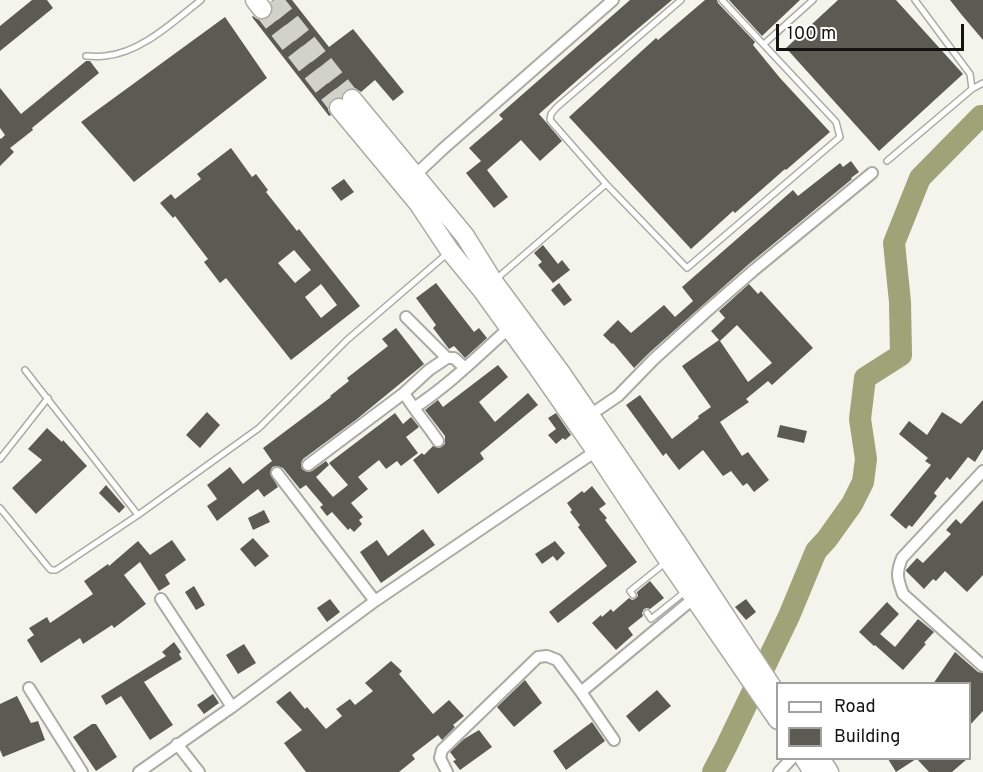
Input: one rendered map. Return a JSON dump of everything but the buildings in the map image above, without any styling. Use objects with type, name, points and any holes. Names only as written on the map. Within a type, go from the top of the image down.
[{"type":"main road","points":[[346,104],[409,181],[465,236],[509,328],[596,451],[691,594],[768,690],[776,717]]},
{"type":"main road","points":[[409,181],[418,203],[450,251],[526,325],[590,415],[676,541],[750,667]]},
{"type":"street","points":[[409,181],[452,140],[613,0]]},
{"type":"street","points":[[590,415],[618,396],[654,359],[714,304],[872,173]]},
{"type":"street","points":[[406,317],[447,358]]},
{"type":"street","points":[[414,408],[465,368],[509,328]]},
{"type":"street","points":[[308,465],[447,358],[454,358],[465,368]]},
{"type":"street","points":[[404,393],[438,441]]},
{"type":"street","points":[[139,772],[232,707],[375,601],[596,451]]},
{"type":"street","points":[[983,471],[902,558],[897,571],[903,594],[983,666]]},
{"type":"street","points":[[277,473],[375,601]]},
{"type":"street","points":[[581,692],[691,594]]},
{"type":"street","points":[[161,599],[232,707]]},
{"type":"street","points":[[447,772],[440,758],[442,750],[538,657],[547,656],[557,660],[614,740]]},
{"type":"street","points":[[29,688],[82,772]]},
{"type":"street","points":[[177,744],[199,772]]},
{"type":"street","points":[[779,772],[791,760]]},
{"type":"lane","points":[[86,56],[106,56],[143,43],[201,0]]},
{"type":"lane","points":[[681,0],[551,114],[550,120],[606,184],[687,268],[840,137],[836,122],[722,0]]},
{"type":"lane","points":[[764,44],[813,0]]},
{"type":"lane","points":[[915,0],[970,74],[972,89]]},
{"type":"lane","points":[[887,160],[972,89],[983,83]]},
{"type":"lane","points":[[487,286],[606,184]]},
{"type":"lane","points":[[0,508],[51,570],[57,570],[259,428],[347,340],[450,251]]},
{"type":"lane","points":[[25,370],[138,515]]},
{"type":"lane","points":[[0,459],[48,398]]},
{"type":"lane","points":[[633,595],[630,591],[668,560]]},
{"type":"lane","points":[[647,613],[651,619],[691,594]]},
{"type":"waterway","points":[[713,772],[789,616],[816,551],[852,504],[863,482],[866,459],[860,419],[865,378],[901,355],[900,302],[894,243],[920,178],[983,116]]},
{"type":"tunnel","points":[[274,0],[352,99]]},
{"type":"tunnel","points":[[262,9],[339,108]]}]
